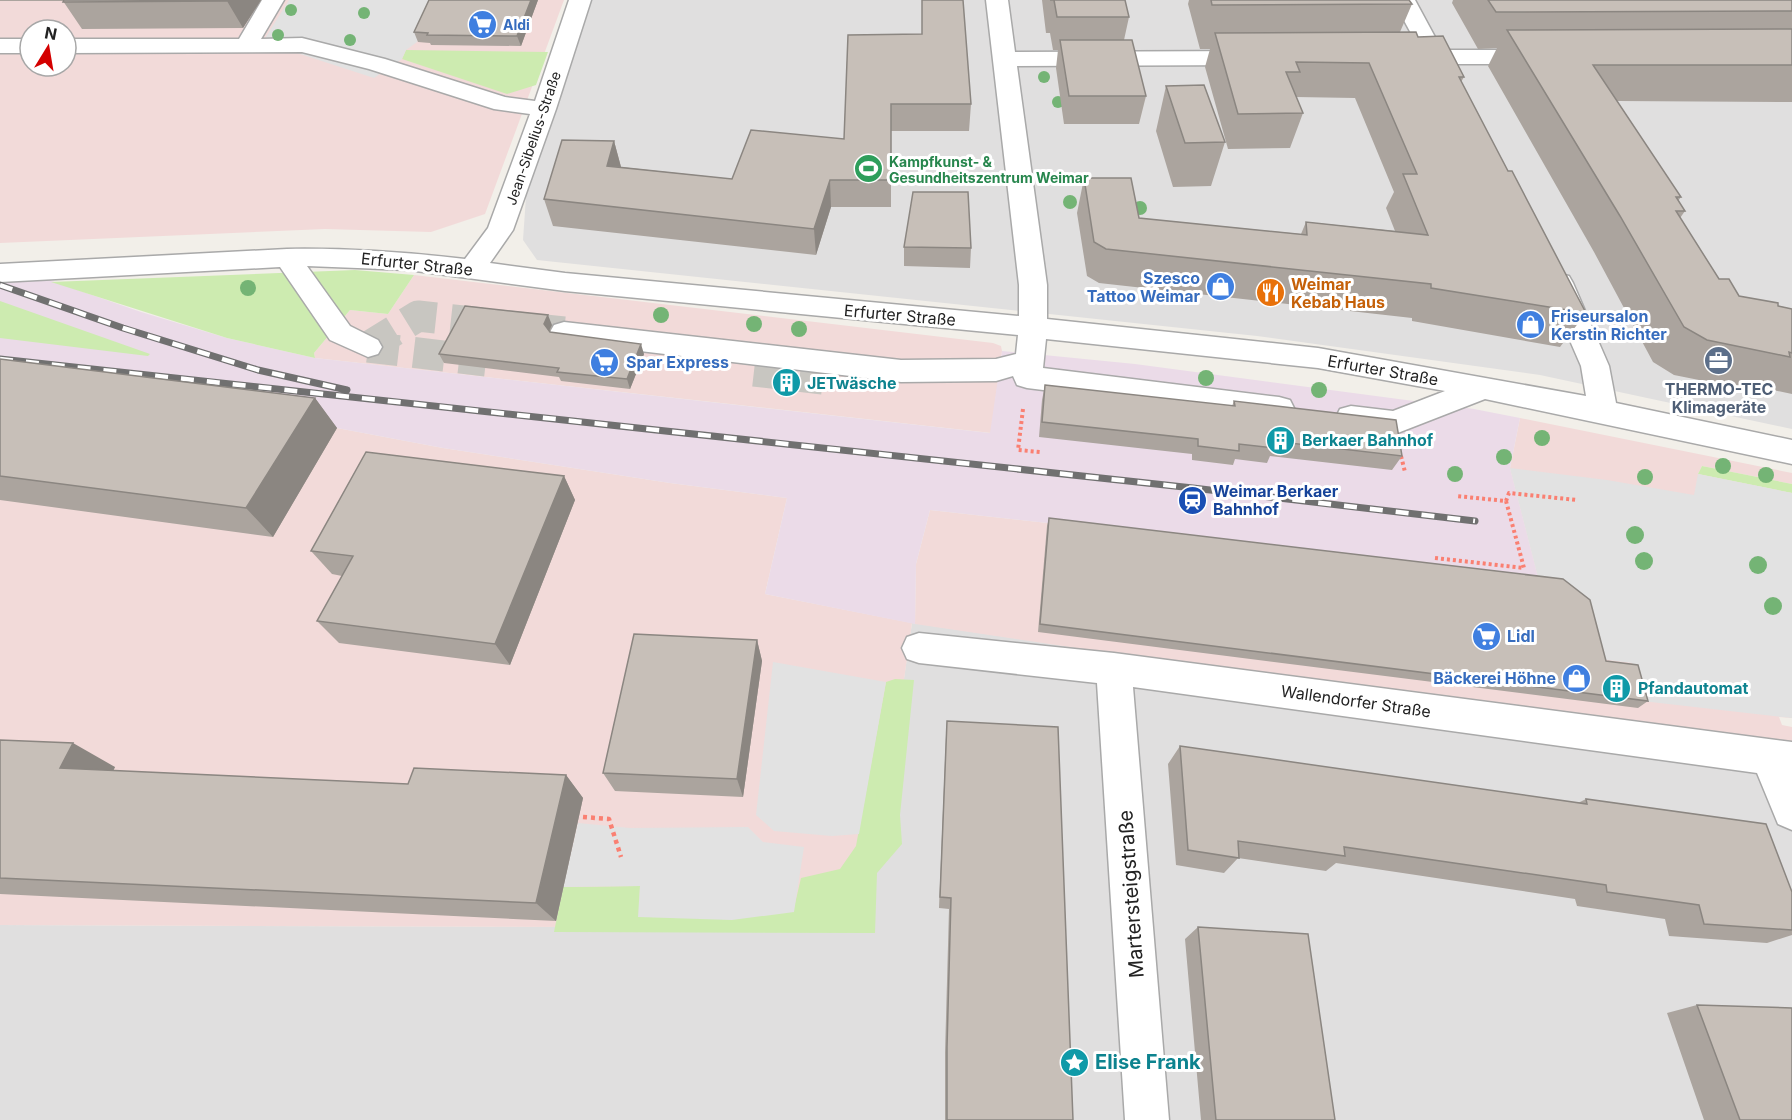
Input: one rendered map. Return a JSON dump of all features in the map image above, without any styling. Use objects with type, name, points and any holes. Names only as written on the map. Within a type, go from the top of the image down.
[{"type":"street","points":[[246,45],[273,0]]},
{"type":"street","name":"Jean-Sibelius-Straße","points":[[472,269],[500,230],[544,109],[580,0]]},
{"type":"street","points":[[997,0],[1033,285],[1033,328],[1027,377],[1395,423],[1483,388]]},
{"type":"street","points":[[1404,0],[1457,98]]},
{"type":"street","points":[[78,46],[302,45],[377,64],[502,104],[544,109]]},
{"type":"street","points":[[0,46],[18,46]]},
{"type":"street","points":[[1386,57],[1553,57]]},
{"type":"street","points":[[1003,59],[1278,58]]},
{"type":"street","points":[[287,258],[340,333],[368,347]]},
{"type":"street","name":"Erfurter Straße","points":[[0,273],[287,258],[370,258],[565,282],[1318,358],[1603,411],[1792,452]]},
{"type":"street","points":[[1548,261],[1595,366],[1603,411]]},
{"type":"street","points":[[564,332],[902,370],[996,369],[1028,361]]},
{"type":"street","points":[[704,348],[722,366],[754,371]]},
{"type":"street","points":[[823,379],[839,381],[871,368]]},
{"type":"street","name":"Wallendorfer Straße","points":[[919,648],[1114,669],[1780,758]]},
{"type":"street","name":"Martersteigstraße","points":[[1114,669],[1147,1120]]},
{"type":"street","points":[[1780,758],[1792,811]]},
{"type":"path","points":[[1024,398],[1018,450],[1040,452]]},
{"type":"path","points":[[1435,558],[1524,568],[1506,501],[1509,493],[1577,500]]},
{"type":"path","points":[[1456,496],[1506,501]]},
{"type":"path","points":[[583,817],[609,819],[621,857]]},
{"type":"shaded area","points":[[0,0],[564,0],[485,214],[431,232],[325,229],[0,243]]},
{"type":"shaded area","points":[[289,0],[449,0],[433,10],[417,42],[406,50],[402,59],[374,78],[297,53],[257,51]]},
{"type":"shaded area","points":[[585,0],[1792,0],[1792,429],[1540,375],[1257,336],[537,260],[523,240],[527,182]]},
{"type":"shaded area","points":[[0,263],[141,312],[227,338],[315,358],[990,433],[1002,351],[1135,364],[1474,409],[1520,418],[1510,468],[1538,577],[930,510],[916,564],[915,624],[765,594],[787,498],[670,483],[443,448],[337,428],[0,385]]},
{"type":"shaded area","points":[[414,275],[993,343],[1001,346],[1002,351],[991,433],[315,358],[314,353],[350,310],[388,314]]},
{"type":"shaded area","points":[[0,385],[337,428],[443,448],[670,483],[787,498],[765,594],[912,623],[869,928],[0,925]]},
{"type":"shaded area","points":[[1520,418],[1792,473],[1792,484],[1702,466],[1698,474],[1792,493],[1792,718],[1779,717],[1782,725],[1792,727],[1792,754],[915,624],[916,564],[930,510],[1538,577],[1510,468]]},
{"type":"shaded area","points":[[1510,468],[1607,480],[1694,495],[1698,474],[1792,493],[1792,718],[1642,701],[1632,663],[1600,659],[1538,577]]},
{"type":"shaded area","points":[[912,623],[1792,754],[1792,1120],[0,1120],[0,925],[868,928]]},
{"type":"shaded area","points":[[773,662],[886,682],[859,834],[832,836],[774,831],[756,815]]},
{"type":"shaded area","points":[[578,823],[630,828],[748,827],[763,842],[804,847],[794,912],[732,920],[638,917],[640,886],[563,887]]},
{"type":"green space","points":[[406,50],[548,52],[536,85],[507,94],[402,59]]},
{"type":"green space","points":[[355,270],[414,275],[388,314],[350,310],[314,353],[315,358],[227,338],[51,282]]},
{"type":"green space","points":[[0,301],[150,354],[148,356],[0,338]]},
{"type":"green space","points":[[1702,466],[1792,484],[1792,493],[1698,474]]},
{"type":"green space","points":[[895,679],[914,680],[900,815],[902,844],[877,873],[875,933],[554,932],[563,887],[640,886],[639,917],[793,912],[801,878],[840,869],[856,846],[886,682]]},
{"type":"building","points":[[64,0],[228,0],[63,2]]},
{"type":"building","points":[[429,0],[531,0],[517,36],[427,35],[428,33],[414,32]]},
{"type":"building","points":[[922,0],[963,0],[971,104],[891,104],[891,180],[830,180],[814,229],[544,199],[562,140],[614,141],[607,166],[732,179],[751,130],[844,139],[848,35],[922,34]]},
{"type":"building","points":[[1054,0],[1125,0],[1129,17],[1057,17]]},
{"type":"building","points":[[1211,0],[1409,0],[1412,4],[1212,5]]},
{"type":"building","points":[[1488,0],[1792,0],[1792,11],[1496,12]]},
{"type":"building","points":[[1792,29],[1792,65],[1593,65],[1681,197],[1676,197],[1685,211],[1676,211],[1719,279],[1729,279],[1739,296],[1778,303],[1778,306],[1792,309],[1792,353],[1789,352],[1790,357],[1707,340],[1684,327],[1620,216],[1507,30]]},
{"type":"building","points":[[1416,32],[1418,37],[1443,36],[1464,77],[1459,77],[1508,171],[1512,171],[1586,313],[1431,288],[1431,284],[1106,249],[1094,242],[1084,178],[1131,178],[1139,218],[1307,235],[1306,222],[1428,235],[1403,174],[1417,174],[1369,63],[1296,62],[1300,72],[1286,72],[1303,113],[1238,114],[1215,33]]},
{"type":"building","points":[[1060,40],[1132,40],[1146,96],[1069,96]]},
{"type":"building","points":[[1204,85],[1225,142],[1185,143],[1166,86]]},
{"type":"building","points":[[913,192],[968,192],[971,248],[904,247]]},
{"type":"building","points":[[465,306],[548,315],[544,324],[550,332],[641,344],[627,379],[557,372],[559,368],[439,354]]},
{"type":"building","points":[[0,359],[315,398],[246,508],[0,476]]},
{"type":"building","points":[[1045,385],[1235,406],[1234,401],[1396,420],[1402,456],[1273,441],[1274,448],[1239,444],[1239,451],[1198,446],[1198,439],[1042,422]]},
{"type":"building","points":[[366,452],[564,476],[495,644],[317,621],[353,556],[311,551]]},
{"type":"building","points":[[1049,518],[1563,579],[1590,600],[1606,661],[1638,665],[1648,701],[1040,624]]},
{"type":"building","points":[[634,634],[757,640],[737,779],[603,773]]},
{"type":"building","points":[[947,721],[1058,727],[1073,1120],[947,1120],[951,898],[940,897]]},
{"type":"building","points":[[0,740],[73,743],[60,768],[408,784],[414,768],[566,775],[536,903],[0,878]]},
{"type":"building","points":[[1180,746],[1587,804],[1586,799],[1766,824],[1792,892],[1792,930],[1704,924],[1699,905],[1607,892],[1606,885],[1344,847],[1345,856],[1238,841],[1239,858],[1188,850]]},
{"type":"building","points":[[1198,927],[1308,934],[1335,1120],[1216,1120]]},
{"type":"building","points":[[1697,1005],[1792,1008],[1792,1120],[1740,1120]]},
{"type":"tunnel","points":[[486,361],[368,347],[418,316],[564,332]]},
{"type":"tunnel","points":[[754,371],[823,379]]},
{"type":"railway","points":[[0,285],[123,328],[258,370],[347,390]]},
{"type":"railway","points":[[0,359],[1193,488],[1475,521]]},
{"type":"place","name":"Aldi","points":[[482,24]]},
{"type":"place","name":"Kampfkunst- & Gesundheitszentrum Weimar","points":[[868,169]]},
{"type":"place","name":"Szesco Tattoo Weimar","points":[[1221,287]]},
{"type":"place","name":"Weimar Kebab Haus","points":[[1270,293]]},
{"type":"place","name":"Friseursalon Kerstin Richter","points":[[1530,325]]},
{"type":"place","name":"THERMO-TEC Klimageräte","points":[[1719,361]]},
{"type":"place","name":"Spar Express","points":[[605,362]]},
{"type":"place","name":"JETwäsche","points":[[786,383]]},
{"type":"place","name":"Berkaer Bahnhof","points":[[1281,440]]},
{"type":"place","name":"Weimar Berkaer Bahnhof","points":[[1192,500]]},
{"type":"place","name":"Lidl","points":[[1486,636]]},
{"type":"place","name":"Bäckerei Höhne","points":[[1577,678]]},
{"type":"place","name":"Pfandautomat","points":[[1617,688]]},
{"type":"place","name":"Elise Frank","points":[[1074,1062]]}]
